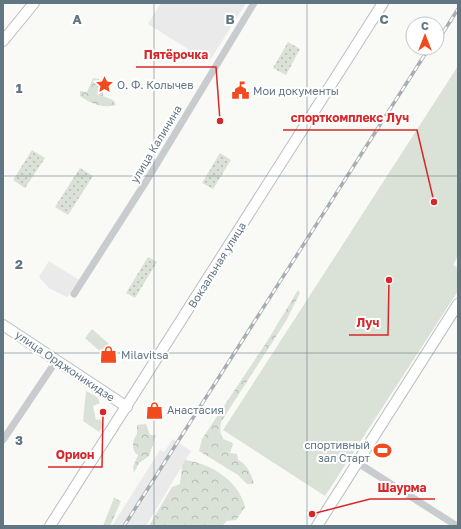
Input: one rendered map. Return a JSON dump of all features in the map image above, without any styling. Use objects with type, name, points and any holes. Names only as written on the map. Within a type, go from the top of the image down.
[{"type":"street","points":[[3,41],[34,3]]},
{"type":"street","name":"улица Калинина","points":[[74,294],[147,180],[254,3]]},
{"type":"street","name":"Вокзальная улица","points":[[50,526],[383,3]]},
{"type":"street","points":[[317,526],[458,304]]},
{"type":"street","name":"улица Орджоникидзе","points":[[3,325],[127,407]]},
{"type":"street","points":[[3,440],[56,361]]},
{"type":"street","points":[[358,463],[457,526]]},
{"type":"shaded area","points":[[161,3],[246,3],[209,62],[148,24]]},
{"type":"shaded area","points":[[49,261],[79,280],[67,297],[49,288],[39,277]]},
{"type":"shaded area","points":[[173,439],[191,451],[146,526],[112,526],[160,450],[164,452]]},
{"type":"green space","points":[[288,42],[300,49],[286,75],[273,68]]},
{"type":"green space","points":[[458,66],[458,256],[453,265],[458,268],[458,291],[325,496],[223,430]]},
{"type":"green space","points":[[93,78],[99,79],[103,83],[103,96],[113,100],[116,105],[97,105],[80,96],[80,91],[87,92]]},
{"type":"green space","points":[[32,150],[45,158],[25,188],[13,180]]},
{"type":"green space","points":[[220,153],[231,160],[213,189],[202,183]]},
{"type":"green space","points":[[80,168],[93,176],[68,215],[55,207]]},
{"type":"green space","points":[[148,257],[157,262],[135,298],[126,293]]},
{"type":"green space","points":[[298,290],[300,293],[286,321],[221,422],[220,431],[223,439],[233,443],[230,453],[237,454],[238,460],[246,467],[252,477],[254,484],[247,484],[238,475],[199,451],[202,439],[266,343]]},
{"type":"green space","points":[[92,329],[109,344],[102,353],[85,338]]},
{"type":"green space","points":[[86,391],[97,397],[100,403],[93,406],[96,420],[100,419],[104,425],[99,432],[83,421]]},
{"type":"green space","points":[[146,424],[150,435],[156,435],[149,456],[139,463],[134,473],[133,467],[138,455],[133,448],[134,439],[137,434],[137,425]]},
{"type":"green space","points":[[185,460],[213,469],[230,481],[237,489],[245,507],[236,520],[227,521],[222,526],[149,526],[172,487],[180,484],[182,466]]},
{"type":"green space","points":[[114,498],[121,501],[110,526],[103,526]]},
{"type":"railway","points":[[445,29],[458,9]]},
{"type":"railway","points":[[124,526],[424,56]]},
{"type":"place","name":"О. Ф. Колычев","points":[[104,85]]},
{"type":"place","name":"Мои документы","points":[[240,91]]},
{"type":"place","name":"Пятёрочка","points":[[220,121]]},
{"type":"place","name":"спорткомплекс Луч","points":[[434,202]]},
{"type":"place","name":"Луч","points":[[389,280]]},
{"type":"place","name":"Milavitsa","points":[[108,355]]},
{"type":"place","name":"Анастасия","points":[[154,410]]},
{"type":"place","name":"Орион","points":[[103,412]]},
{"type":"place","name":"спортивный зал Старт","points":[[383,451]]},
{"type":"place","name":"Шаурма","points":[[312,514]]}]
